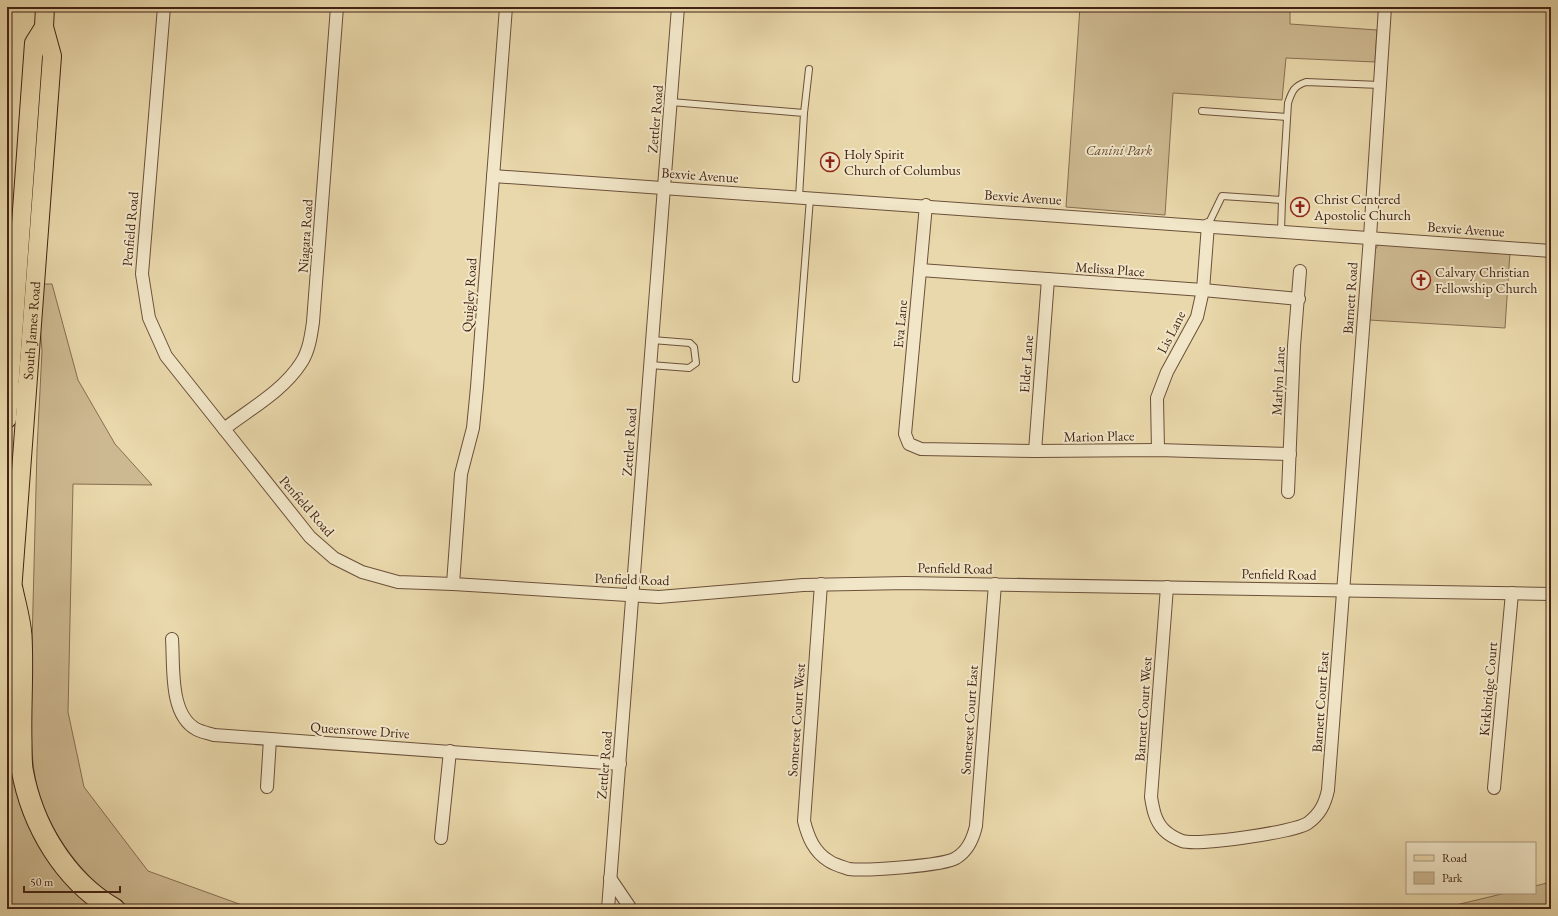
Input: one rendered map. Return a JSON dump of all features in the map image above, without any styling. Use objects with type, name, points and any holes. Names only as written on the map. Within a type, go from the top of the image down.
[{"type":"highway","points":[[12,589],[21,636],[20,718],[22,769],[37,818],[54,852],[78,880],[104,903],[114,909]]},
{"type":"main road","name":"South James Road","points":[[7,635],[9,632],[52,56],[44,26],[45,7]]},
{"type":"main road","name":"South James Road","points":[[7,419],[34,43],[44,26]]},
{"type":"street","name":"Penfield Road","points":[[164,7],[142,274],[149,318],[166,356],[310,537],[334,558],[362,572],[398,582],[453,584],[659,598],[821,584],[994,584],[1551,594]]},
{"type":"street","name":"Niagara Road","points":[[224,429],[281,386],[301,363],[310,343],[313,322],[337,7]]},
{"type":"street","name":"Quigley Road","points":[[453,584],[461,474],[473,428],[477,387],[506,7]]},
{"type":"street","name":"Zettler Road","points":[[608,909],[678,7]]},
{"type":"street","name":"Barnett Road","points":[[1343,590],[1370,237],[1385,7]]},
{"type":"street","name":"Bexvie Avenue","points":[[493,176],[926,205],[1551,251]]},
{"type":"street","name":"Eva Lane","points":[[909,444],[905,434],[926,205]]},
{"type":"street","name":"Lis Lane","points":[[1158,450],[1157,398],[1167,372],[1197,317],[1203,290],[1208,226]]},
{"type":"street","name":"Melissa Place","points":[[920,270],[1203,290],[1299,299]]},
{"type":"street","name":"Marlyn Lane","points":[[1288,492],[1300,271]]},
{"type":"street","name":"Elder Lane","points":[[1035,451],[1048,279]]},
{"type":"street","name":"Marion Place","points":[[909,444],[921,449],[1035,451],[1158,450],[1290,454]]},
{"type":"street","name":"Somerset Court West","points":[[820,855],[812,844],[807,833],[804,809],[821,584]]},
{"type":"street","name":"Somerset Court East","points":[[820,855],[840,866],[862,869],[938,864],[954,859],[962,854],[973,838],[976,826],[994,584]]},
{"type":"street","name":"Barnett Court West","points":[[1166,587],[1151,797],[1155,815],[1164,831],[1183,842],[1205,842],[1293,829],[1307,823],[1318,813]]},
{"type":"street","name":"Barnett Court East","points":[[1318,813],[1325,802],[1328,790],[1343,590]]},
{"type":"street","name":"Kirkbridge Court","points":[[1494,788],[1512,593]]},
{"type":"street","name":"Queensrowe Drive","points":[[172,639],[176,698],[182,716],[196,729],[214,735],[620,764]]},
{"type":"street","points":[[267,787],[270,739]]},
{"type":"street","points":[[441,838],[450,751]]},
{"type":"street","points":[[610,878],[631,909]]},
{"type":"lane","points":[[796,379],[805,197],[804,113],[808,69]]},
{"type":"lane","points":[[1281,231],[1288,103],[1292,90],[1298,84],[1306,82],[1380,85]]},
{"type":"lane","points":[[671,102],[804,113]]},
{"type":"lane","points":[[1202,111],[1287,116]]},
{"type":"lane","points":[[1208,226],[1222,196],[1282,200]]},
{"type":"lane","points":[[650,365],[689,368],[696,363],[694,346],[690,343],[652,340]]},
{"type":"green space","name":"Canini Park","points":[[1080,7],[1290,7],[1290,24],[1377,30],[1375,62],[1286,58],[1282,100],[1173,93],[1165,215],[1066,207]]},
{"type":"green space","points":[[1385,242],[1510,252],[1505,328],[1369,320],[1373,253],[1378,245]]},
{"type":"green space","points":[[43,284],[52,284],[78,380],[115,444],[152,485],[73,484],[68,712],[84,787],[148,871],[253,909],[147,910],[134,908],[119,901],[104,890],[76,862],[54,829],[40,797],[34,769],[30,722],[37,450],[42,351],[40,324]]},
{"type":"green space","points":[[12,766],[22,792],[105,909],[7,909],[7,840]]},
{"type":"green space","points":[[1551,882],[1551,909],[1439,909],[1502,894],[1536,894],[1536,886]]},
{"type":"place","name":"Holy Spirit Church of Columbus","points":[[830,162]]},
{"type":"place","name":"Christ Centered Apostolic Church","points":[[1300,207]]},
{"type":"place","name":"Calvary Christian Fellowship Church","points":[[1421,280]]}]
